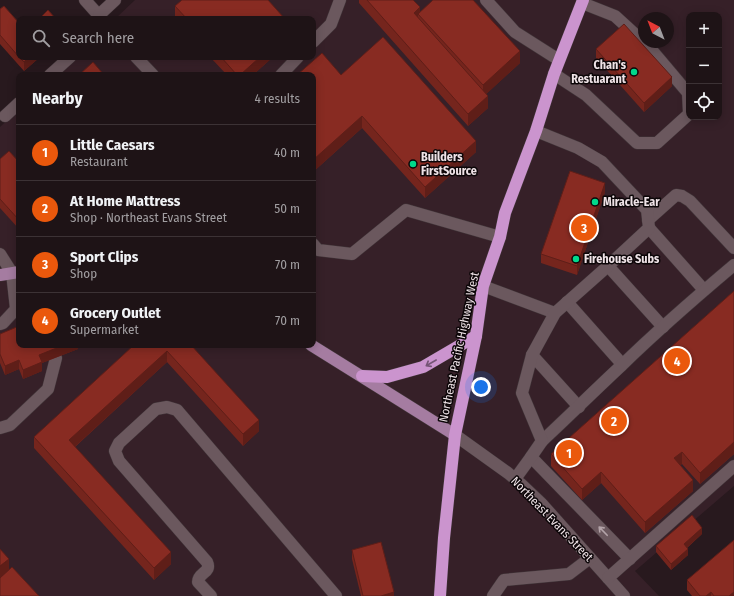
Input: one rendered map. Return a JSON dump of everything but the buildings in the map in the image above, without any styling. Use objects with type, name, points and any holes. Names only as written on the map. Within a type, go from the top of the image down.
[{"type":"highway","name":"Northeast Pacific Highway West","points":[[440,596],[444,538],[455,436],[476,336],[483,286],[500,237],[505,213],[536,131],[559,60],[583,2]]},
{"type":"highway","points":[[362,376],[387,377],[423,367],[476,336]]},
{"type":"main road","points":[[316,347],[455,436]]},
{"type":"street","points":[[85,0],[99,16]]},
{"type":"street","points":[[101,16],[115,0]]},
{"type":"street","points":[[316,39],[331,24],[340,0]]},
{"type":"street","points":[[486,0],[515,32],[559,60]]},
{"type":"street","points":[[554,74],[586,95],[638,143],[657,143],[689,114],[688,93],[650,48],[615,16],[583,2]]},
{"type":"street","points":[[53,72],[67,60]]},
{"type":"street","points":[[139,60],[150,72]]},
{"type":"street","points":[[284,72],[295,60]]},
{"type":"street","points":[[5,116],[16,106]]},
{"type":"street","points":[[536,131],[578,148],[602,162],[647,210],[648,224],[704,290]]},
{"type":"street","points":[[542,441],[522,393],[532,355],[555,313],[608,266],[676,195],[682,196],[690,201],[734,248]]},
{"type":"street","points":[[316,248],[318,250],[352,254],[406,210],[500,237]]},
{"type":"street","points":[[0,254],[10,273],[16,304]]},
{"type":"street","points":[[515,479],[542,441],[622,364],[734,264]]},
{"type":"street","points":[[608,266],[663,327]]},
{"type":"street","points":[[483,286],[555,313]]},
{"type":"street","points":[[568,302],[622,364]]},
{"type":"street","points":[[0,324],[3,323],[16,310]]},
{"type":"street","points":[[532,355],[579,407]]},
{"type":"street","points":[[0,428],[10,425],[48,389],[56,358]]},
{"type":"street","points":[[211,596],[198,582],[199,577],[208,569],[209,566],[207,562],[119,461],[115,452],[119,443],[156,409],[167,407],[177,410],[336,596]]},
{"type":"street","name":"Northeast Evans Street","points":[[455,436],[515,479],[541,504],[624,596]]},
{"type":"street","points":[[531,458],[630,559]]},
{"type":"street","points":[[608,578],[734,466]]},
{"type":"street","points":[[493,596],[504,580],[569,574],[590,558]]},
{"type":"shaded area","points":[[135,0],[734,0],[734,486],[635,571],[659,596],[0,596],[0,127],[16,112],[16,348],[316,348],[316,72],[58,72],[72,60],[316,60],[316,16],[118,16]]},
{"type":"place","name":"Chan's Restuarant","points":[[634,72]]},
{"type":"place","name":"Builders FirstSource","points":[[413,164]]},
{"type":"place","name":"Miracle-Ear","points":[[595,202]]},
{"type":"place","name":"Sport Clips","points":[[584,228]]},
{"type":"place","name":"Firehouse Subs","points":[[576,259]]},
{"type":"place","name":"Grocery Outlet","points":[[677,361]]},
{"type":"place","name":"At Home Mattress","points":[[614,421]]},
{"type":"place","name":"Little Caesars","points":[[569,453]]}]
